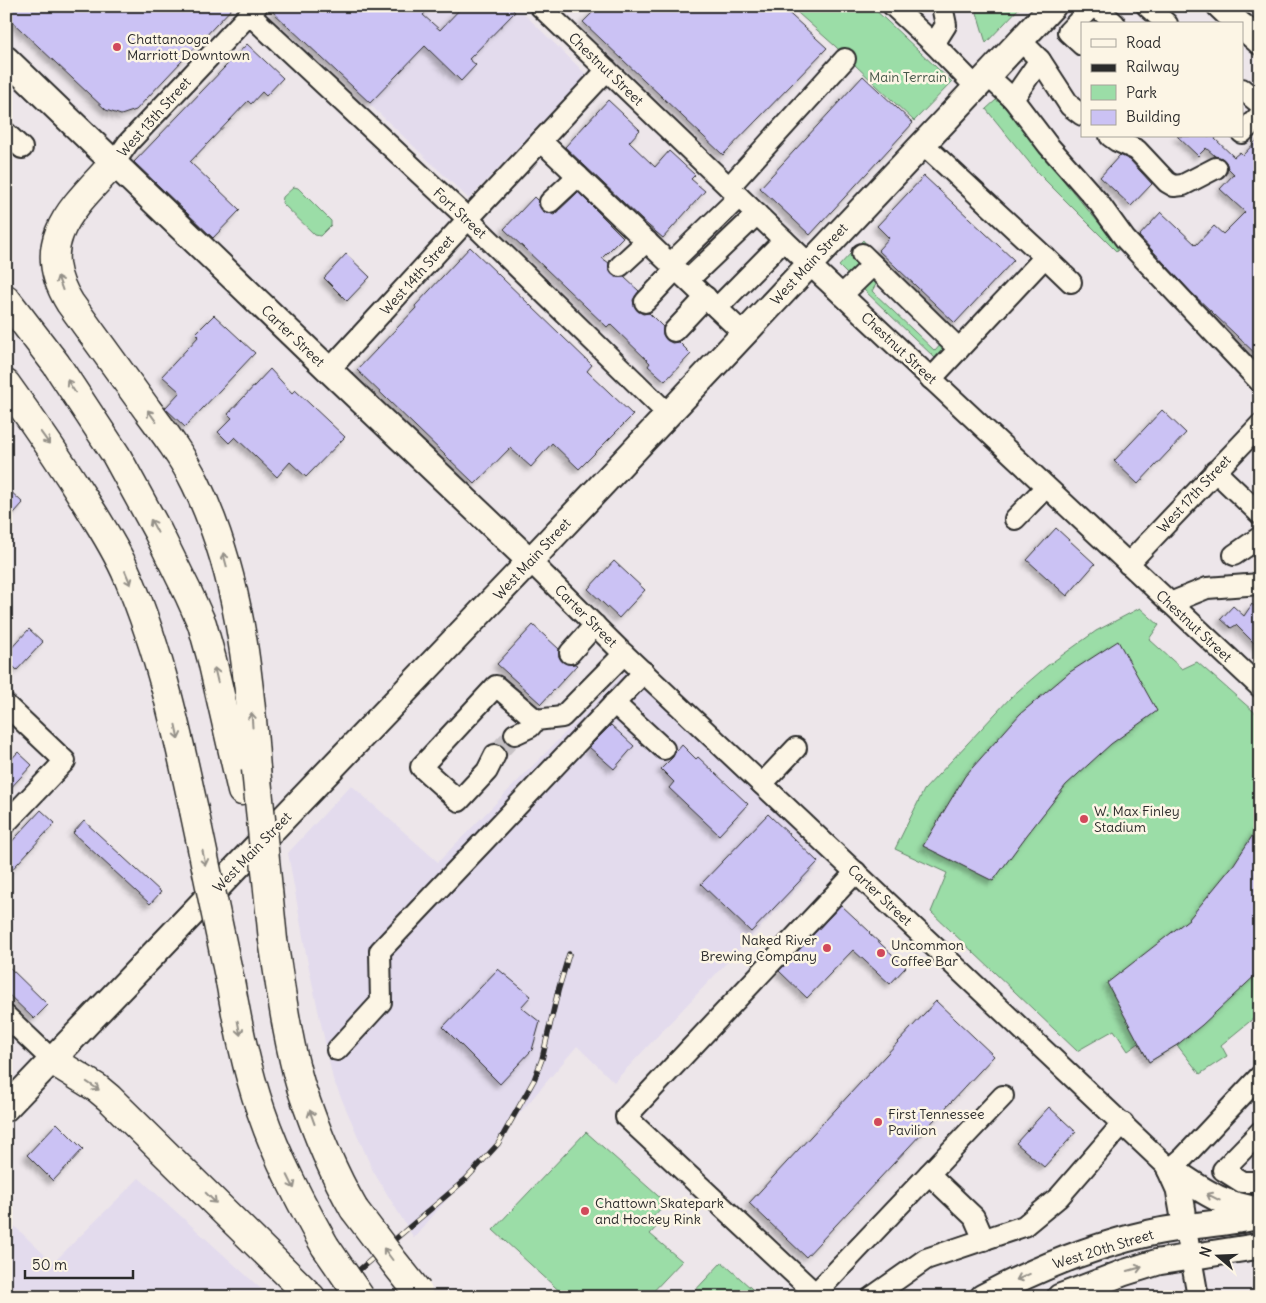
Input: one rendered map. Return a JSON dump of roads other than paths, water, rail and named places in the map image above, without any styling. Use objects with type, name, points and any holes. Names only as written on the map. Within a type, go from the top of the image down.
[{"type":"highway","points":[[114,163],[74,208],[62,226],[55,246],[56,270],[59,282],[70,303],[169,439],[196,483],[219,538],[235,597],[243,639],[252,712],[249,780]]},
{"type":"highway","points":[[6,299],[56,364],[116,455],[185,587],[202,624],[249,780],[272,940],[301,1085],[325,1151],[354,1209],[421,1294]]},
{"type":"highway","points":[[6,384],[61,460],[128,575],[162,672],[175,722],[244,1050],[262,1112],[286,1170],[325,1246],[360,1297]]},
{"type":"highway","points":[[52,1060],[97,1088],[109,1098],[311,1297]]},
{"type":"main road","name":"West Main Street","points":[[6,1108],[530,561],[1053,6]]},
{"type":"main road","points":[[1244,26],[1260,42]]},
{"type":"main road","name":"Carter Street","points":[[9,67],[114,163],[530,561]]},
{"type":"main road","points":[[1170,1169],[1218,1199],[1236,1206],[1260,1210]]},
{"type":"main road","points":[[1170,1169],[1179,1189],[1184,1220]]},
{"type":"main road","name":"West 20th Street","points":[[983,1297],[1046,1266],[1080,1253],[1152,1233],[1184,1220],[1260,1216]]},
{"type":"main road","name":"West 20th Street","points":[[1060,1297],[1123,1272],[1158,1262],[1260,1246]]},
{"type":"street","name":"Chestnut Street","points":[[540,6],[809,264],[1260,687]]},
{"type":"street","points":[[893,6],[934,44],[982,81],[1013,99],[1048,145],[1099,203],[1124,240],[1260,382]]},
{"type":"street","points":[[934,44],[946,26],[942,6]]},
{"type":"street","points":[[1081,44],[1068,32],[1094,6],[1113,22]]},
{"type":"street","points":[[1147,6],[1165,22]]},
{"type":"street","name":"West 13th Street","points":[[114,163],[128,143],[253,10]]},
{"type":"street","name":"Fort Street","points":[[253,10],[668,414]]},
{"type":"street","points":[[1022,41],[1040,60],[1070,106],[1081,115]]},
{"type":"street","points":[[678,271],[734,192],[845,59]]},
{"type":"street","points":[[1013,99],[1040,60]]},
{"type":"street","name":"West 14th Street","points":[[329,370],[607,70]]},
{"type":"street","points":[[1244,91],[1260,104]]},
{"type":"street","points":[[1244,131],[1260,114]]},
{"type":"street","points":[[6,132],[22,148]]},
{"type":"street","points":[[1113,138],[1137,150],[1166,182],[1174,186],[1183,185],[1216,168]]},
{"type":"street","points":[[541,141],[744,334]]},
{"type":"street","points":[[923,144],[1071,282]]},
{"type":"street","points":[[550,202],[578,176]]},
{"type":"street","points":[[645,302],[678,271],[757,214]]},
{"type":"street","points":[[674,331],[784,240]]},
{"type":"street","points":[[620,266],[647,241]]},
{"type":"street","points":[[931,379],[1045,257]]},
{"type":"street","points":[[842,295],[867,260],[959,349]]},
{"type":"street","name":"West 17th Street","points":[[1128,564],[1259,427]]},
{"type":"street","points":[[1216,471],[1260,514]]},
{"type":"street","points":[[1016,519],[1046,487]]},
{"type":"street","points":[[1234,555],[1260,537]]},
{"type":"street","name":"Carter Street","points":[[530,561],[624,654],[1170,1169]]},
{"type":"street","points":[[1170,603],[1207,588],[1260,584]]},
{"type":"street","points":[[570,653],[595,625]]},
{"type":"street","points":[[496,763],[459,801],[421,767],[496,686],[527,731],[562,717],[624,654]]},
{"type":"street","points":[[337,1050],[380,1002],[380,951],[644,672]]},
{"type":"street","points":[[614,703],[664,749]]},
{"type":"street","points":[[6,705],[65,760],[6,823]]},
{"type":"street","points":[[762,784],[796,748]]},
{"type":"street","points":[[856,872],[626,1117],[817,1295],[1003,1096]]},
{"type":"street","points":[[6,1016],[52,1060]]},
{"type":"street","points":[[1170,1169],[1184,1157],[1260,1076]]},
{"type":"street","points":[[872,1297],[926,1259],[1024,1226],[1059,1198],[1123,1123]]},
{"type":"street","points":[[1260,1132],[1223,1170],[1242,1182],[1260,1182]]},
{"type":"street","points":[[929,1174],[974,1217],[984,1240]]},
{"type":"street","points":[[1184,1220],[1198,1297]]},
{"type":"tunnel","points":[[495,755],[515,734]]},
{"type":"railway","points":[[337,1297],[359,1270],[466,1179],[498,1144],[534,1080],[542,1059],[569,954]]},
{"type":"place","name":"Chattanooga Marriott Downtown","points":[[117,47]]},
{"type":"place","name":"W. Max Finley Stadium","points":[[1084,819]]},
{"type":"place","name":"Naked River Brewing Company","points":[[827,948]]},
{"type":"place","name":"Uncommon Coffee Bar","points":[[881,953]]},
{"type":"place","name":"First Tennessee Pavilion","points":[[878,1122]]},
{"type":"place","name":"Chattown Skatepark and Hockey Rink","points":[[585,1211]]},
{"type":"park label","name":"Main Terrain","points":[[908,77]]}]
